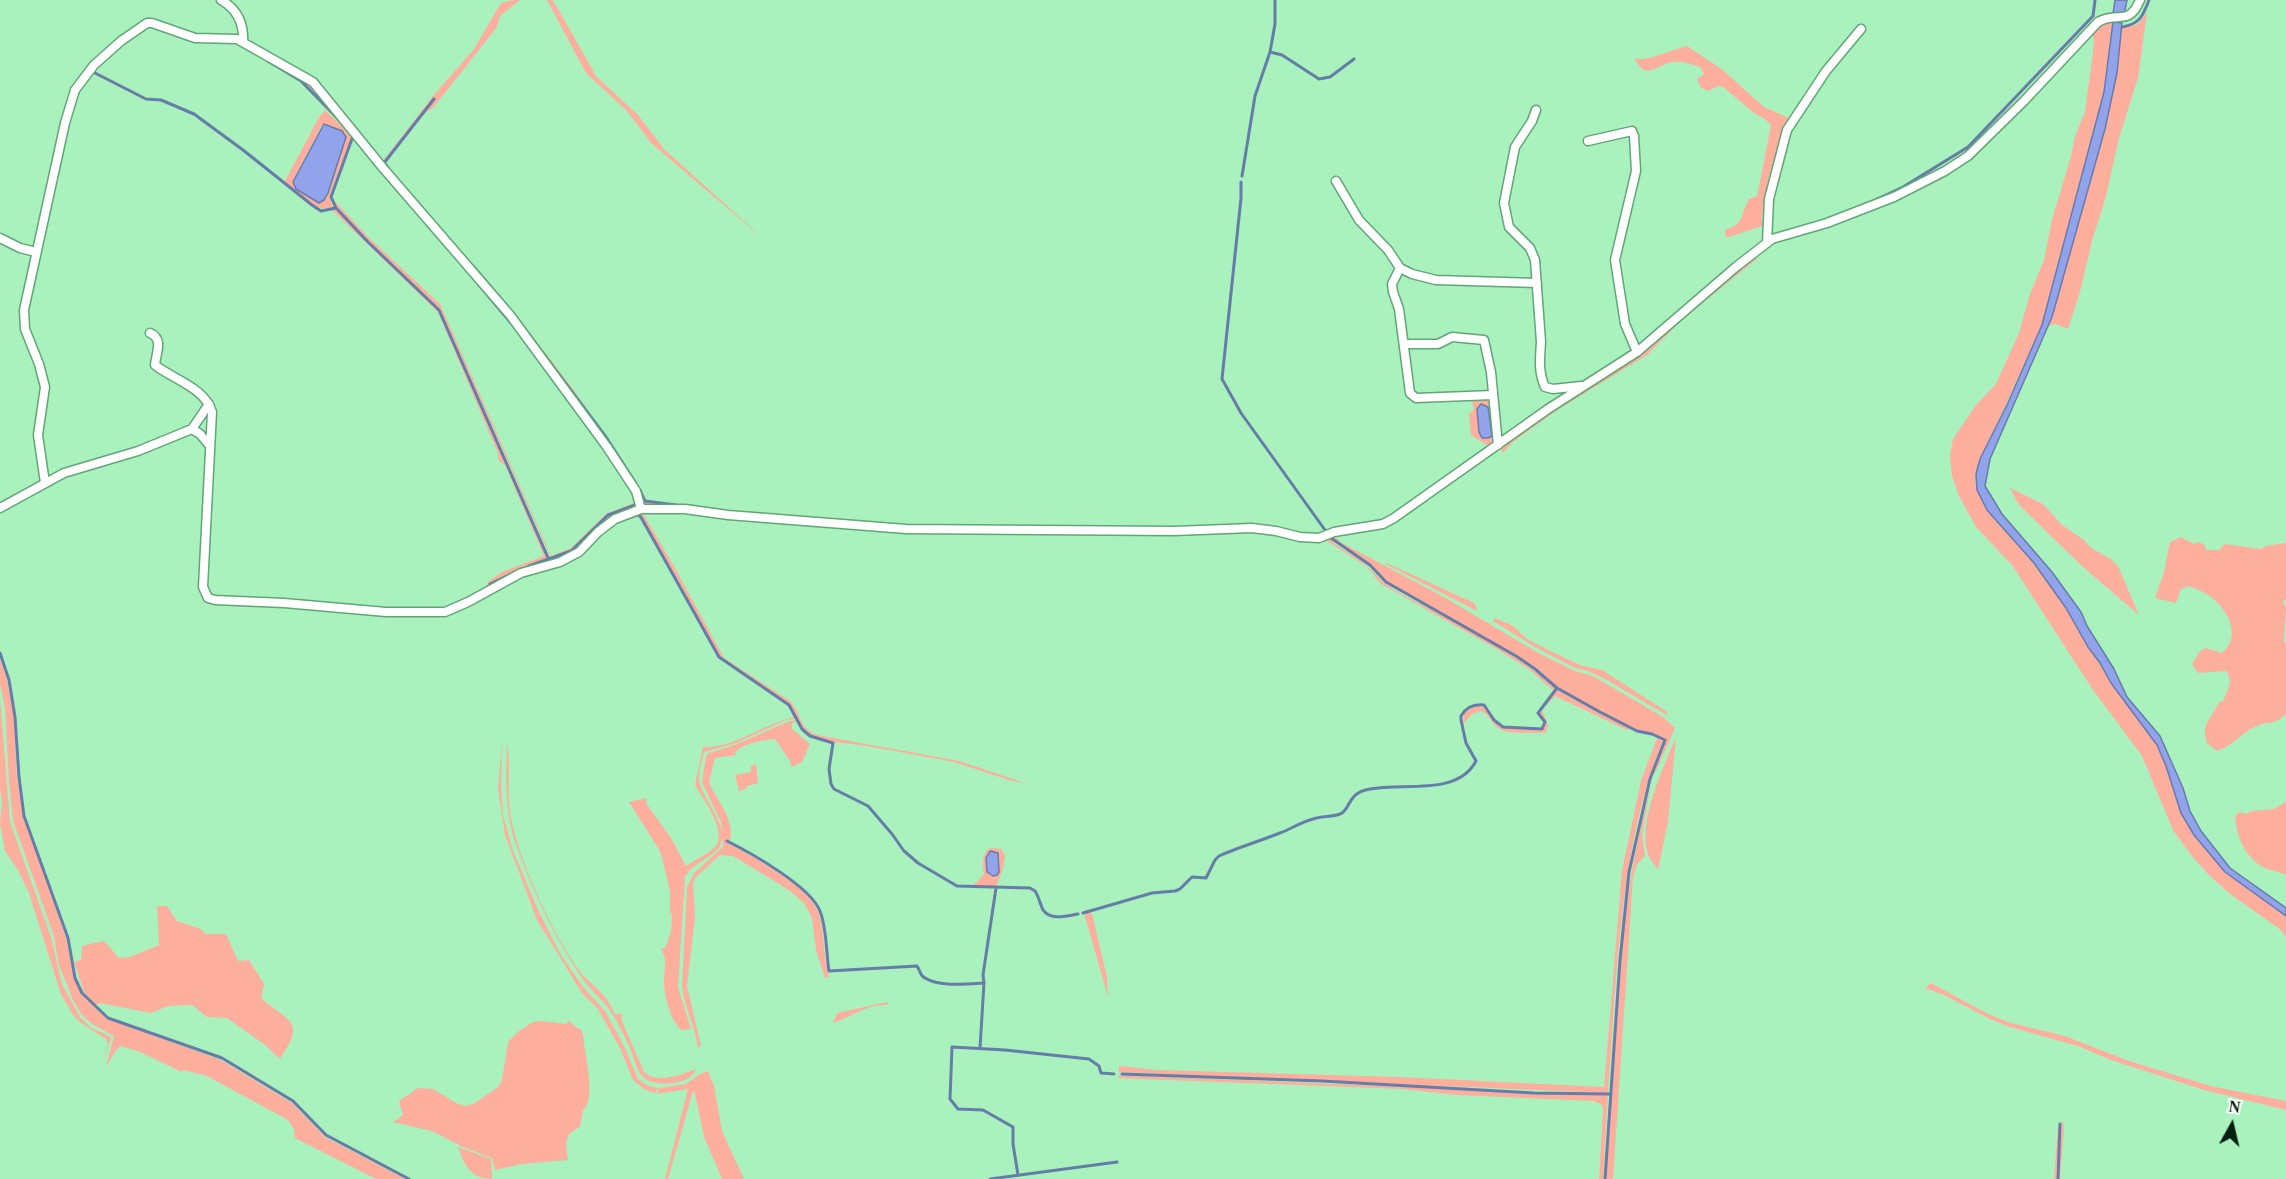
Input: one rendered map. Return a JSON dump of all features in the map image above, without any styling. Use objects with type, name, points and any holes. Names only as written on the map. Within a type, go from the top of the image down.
[{"type":"street","points":[[221,0],[238,15],[244,33],[243,42]]},
{"type":"street","points":[[150,333],[156,336],[159,342],[155,365],[198,391],[209,404],[212,412],[202,587],[208,598],[214,600],[284,603],[386,612],[445,612],[521,573],[560,562],[579,552],[598,532],[615,519],[641,509],[686,509],[906,529],[1194,531],[1252,528],[1300,537],[1319,538],[1334,532],[1383,524],[1548,409],[1637,352],[1767,243],[1787,233],[1827,223],[1915,188],[1945,171],[1982,144],[2098,22],[2106,17],[2125,18],[2134,12],[2140,0]]},
{"type":"street","points":[[45,483],[38,435],[45,387],[39,364],[27,336],[24,319],[36,252],[71,101],[79,83],[94,65],[121,40],[147,23],[195,38],[237,39],[313,82],[383,168],[510,315],[607,447],[636,491],[641,509]]},
{"type":"street","points":[[1767,243],[1769,200],[1787,130],[1826,71],[1861,29]]},
{"type":"street","points":[[1536,110],[1532,121],[1515,147],[1504,203],[1509,227],[1523,240],[1532,254],[1537,284],[1541,342],[1538,355],[1545,387],[1553,389],[1585,385]]},
{"type":"street","points":[[1588,141],[1632,131],[1634,136],[1636,171],[1615,260],[1618,295],[1625,324],[1637,352]]},
{"type":"street","points":[[1336,181],[1352,210],[1388,250],[1400,268],[1412,274],[1436,280],[1537,284]]},
{"type":"street","points":[[0,238],[20,248],[36,252]]},
{"type":"street","points":[[1400,268],[1392,284],[1399,309],[1408,388],[1412,396],[1493,395]]},
{"type":"street","points":[[1404,344],[1438,344],[1452,338],[1484,340],[1491,372],[1498,445]]},
{"type":"street","points":[[0,508],[75,469],[138,452],[192,429],[209,404]]},
{"type":"street","points":[[192,429],[200,434],[210,446]]},
{"type":"shaded area","points":[[520,0],[500,16],[497,27],[433,108],[423,114],[385,163],[490,285],[557,368],[618,455],[646,500],[761,516],[645,507],[510,314],[379,162],[383,161],[433,96],[474,49],[501,3]]},
{"type":"shaded area","points":[[547,0],[552,0],[557,7],[596,76],[637,114],[665,150],[766,241],[651,143],[627,111],[586,73]]},
{"type":"shaded area","points":[[2147,13],[2138,78],[2119,138],[2080,292],[2068,329],[2055,324],[2049,326],[2105,129],[2117,73],[2122,27],[2137,25]]},
{"type":"shaded area","points":[[2106,20],[2113,22],[2104,92],[2042,325],[1991,437],[1977,490],[1987,510],[2034,563],[2066,608],[2111,683],[2157,745],[2181,813],[2194,835],[2225,872],[2286,916],[2286,937],[2281,930],[2230,894],[2191,855],[2173,830],[2142,756],[2093,690],[2012,565],[1976,527],[1959,496],[1952,476],[1950,455],[1953,439],[1976,405],[1996,384],[2019,333],[2030,294],[2044,260],[2052,220],[2075,136],[2085,112],[2094,39],[2091,33]]},
{"type":"shaded area","points":[[1687,46],[1723,70],[1764,107],[1791,119],[1770,171],[1762,226],[1726,238],[1725,230],[1739,222],[1749,199],[1757,196],[1771,125],[1723,87],[1718,86],[1709,91],[1701,88],[1697,79],[1704,74],[1700,67],[1671,62],[1646,70],[1638,65],[1634,58],[1645,59]]},
{"type":"shaded area","points":[[250,47],[314,87],[508,314],[606,446],[635,492],[639,501],[638,508],[612,519],[578,552],[560,562],[521,572],[457,607],[458,602],[485,588],[489,581],[502,572],[544,556],[505,465],[499,461],[498,453],[438,312],[332,210],[335,209],[439,310],[548,559],[501,577],[490,584],[571,551],[609,516],[635,506],[637,504],[636,495],[576,406],[510,321],[370,156],[346,126],[301,81],[249,49]]},
{"type":"shaded area","points":[[325,110],[352,136],[329,197],[333,207],[327,208],[320,208],[307,202],[284,183]],"holes":[[[322,125],[346,137],[324,200],[319,203],[294,186],[294,179]]]},
{"type":"shaded area","points":[[331,197],[368,237],[440,304],[551,556],[571,548],[606,514],[636,502],[634,505],[608,515],[571,550],[551,558],[440,309],[369,241],[336,207]]},
{"type":"shaded area","points":[[1756,257],[1758,258],[1682,320],[1647,355],[1559,409],[1513,442],[1503,453],[1500,447],[1553,409],[1597,384],[1648,349],[1681,318]]},
{"type":"shaded area","points":[[1491,398],[1496,442],[1490,447],[1471,435],[1469,414],[1474,410],[1472,399]]},
{"type":"shaded area","points":[[2010,488],[2043,504],[2062,525],[2084,540],[2091,548],[2111,559],[2118,566],[2139,615],[2083,567],[2019,505]]},
{"type":"shaded area","points":[[641,510],[724,658],[790,701],[803,724],[811,732],[959,761],[1028,784],[954,762],[826,741],[810,736],[802,729],[789,704],[719,656],[639,515],[616,520]]},
{"type":"shaded area","points":[[1334,535],[1340,542],[1444,597],[1540,654],[1575,671],[1593,676],[1663,717],[1675,728],[1653,778],[1666,740],[1653,733],[1637,730],[1601,712],[1558,687],[1516,655],[1386,582],[1371,565],[1337,543],[1331,536]]},
{"type":"shaded area","points":[[1329,537],[1335,544],[1363,562],[1396,591],[1499,647],[1555,688],[1553,690],[1530,670],[1497,649],[1381,584],[1366,566],[1324,539]]},
{"type":"shaded area","points":[[2181,537],[2194,544],[2197,542],[2204,544],[2206,550],[2219,550],[2225,544],[2261,549],[2286,543],[2286,599],[2283,602],[2286,607],[2284,642],[2286,644],[2286,714],[2277,721],[2250,730],[2217,751],[2207,743],[2205,731],[2208,720],[2220,701],[2223,702],[2229,686],[2228,675],[2226,671],[2198,673],[2192,664],[2200,651],[2206,648],[2222,653],[2228,646],[2232,631],[2227,616],[2211,597],[2189,586],[2181,589],[2176,603],[2155,598],[2164,572],[2170,542]]},
{"type":"shaded area","points":[[1384,563],[1472,602],[1476,605],[1477,611]]},
{"type":"shaded area","points":[[1495,618],[1513,626],[1527,639],[1548,650],[1580,665],[1602,670],[1666,711],[1668,716],[1607,680],[1575,668],[1535,647],[1493,621]]},
{"type":"shaded area","points":[[0,659],[7,680],[14,717],[17,777],[23,816],[66,938],[74,978],[81,994],[107,1019],[221,1060],[292,1103],[325,1137],[405,1179],[376,1179],[295,1138],[294,1129],[288,1120],[207,1076],[183,1070],[182,1072],[140,1052],[121,1046],[106,1067],[114,1036],[92,1024],[82,1015],[73,1000],[59,965],[54,936],[13,821],[5,708],[0,683]]},
{"type":"shaded area","points":[[1557,690],[1630,729],[1627,730],[1555,696],[1542,710],[1548,725],[1546,733],[1502,730],[1481,711],[1472,714],[1463,724],[1464,713],[1476,706],[1487,707],[1494,721],[1502,728],[1543,729],[1546,724],[1539,712]]},
{"type":"shaded area","points":[[0,697],[10,822],[51,937],[62,984],[80,1017],[90,1027],[111,1037],[103,1066],[108,1044],[106,1039],[73,1015],[61,994],[29,893],[18,870],[5,851],[0,823],[2,802]]},
{"type":"shaded area","points":[[796,717],[796,719],[786,720],[736,743],[704,752],[699,780],[719,822],[722,838],[717,850],[688,872],[685,877],[678,987],[691,1029],[681,1030],[666,1000],[665,961],[661,949],[665,948],[671,932],[670,891],[658,848],[629,802],[647,798],[646,803],[671,838],[686,866],[712,850],[718,840],[713,815],[695,785],[703,747],[727,744],[772,724]]},
{"type":"shaded area","points":[[797,720],[792,724],[792,729],[810,744],[802,762],[791,767],[790,761],[775,739],[759,741],[739,749],[735,752],[736,755],[715,758],[709,782],[730,825],[730,841],[726,840],[726,842],[778,873],[804,893],[814,904],[821,922],[829,977],[825,978],[816,950],[812,918],[804,903],[789,890],[733,856],[720,855],[695,878],[693,884],[695,917],[687,986],[701,1046],[698,1048],[682,986],[687,887],[694,873],[723,847],[721,822],[702,782],[706,756],[787,722]]},
{"type":"shaded area","points":[[1676,737],[1668,822],[1658,870],[1648,854],[1646,826],[1653,794]]},
{"type":"shaded area","points":[[1657,738],[1663,741],[1648,782],[1637,824],[1622,914],[1608,1093],[1119,1072],[1119,1066],[1157,1070],[1399,1077],[1604,1087],[1622,870],[1641,781]]},
{"type":"shaded area","points":[[502,741],[503,815],[513,851],[539,912],[561,955],[583,987],[605,1011],[625,1048],[638,1079],[649,1086],[658,1088],[655,1093],[644,1089],[633,1080],[620,1048],[598,1009],[582,993],[537,920],[505,835],[498,788]]},
{"type":"shaded area","points":[[507,741],[510,809],[515,837],[549,920],[581,973],[606,998],[616,1015],[620,1013],[623,1015],[621,1019],[644,1072],[649,1076],[662,1078],[696,1069],[687,1079],[664,1084],[643,1077],[614,1017],[584,981],[555,934],[532,884],[513,837],[507,796]]},
{"type":"shaded area","points":[[756,764],[758,783],[739,791],[735,775],[751,772],[751,766]]},
{"type":"shaded area","points":[[1651,785],[1642,834],[1645,856],[1637,864],[1633,878],[1613,1179],[1606,1179],[1621,950],[1633,867]]},
{"type":"shaded area","points":[[2286,802],[2286,875],[2256,863],[2246,852],[2240,839],[2235,817],[2239,812],[2246,814],[2251,811],[2274,809]]},
{"type":"shaded area","points":[[990,848],[1001,849],[1005,855],[1003,869],[996,887],[972,887],[984,874],[984,856]]},
{"type":"shaded area","points":[[157,906],[167,906],[177,921],[201,929],[205,934],[226,934],[238,961],[249,960],[264,984],[261,998],[286,1018],[293,1029],[292,1037],[280,1059],[264,1044],[227,1018],[207,1017],[192,1005],[168,1006],[151,1013],[100,1003],[95,1005],[84,992],[74,962],[81,960],[82,946],[104,941],[119,958],[130,957],[159,945]]},
{"type":"shaded area","points":[[1088,911],[1092,914],[1107,977],[1108,997],[1084,913]]},
{"type":"shaded area","points":[[1931,983],[1988,1014],[2011,1023],[2065,1036],[2129,1061],[2211,1086],[2286,1101],[2286,1110],[2204,1090],[2111,1060],[2078,1046],[2010,1027],[1925,988]]},
{"type":"shaded area","points":[[887,1002],[889,1005],[868,1008],[833,1023],[837,1013]]},
{"type":"shaded area","points":[[569,1021],[581,1029],[583,1034],[589,1075],[589,1096],[583,1110],[580,1127],[568,1136],[568,1160],[522,1164],[495,1170],[492,1158],[463,1147],[432,1131],[393,1122],[403,1115],[399,1101],[418,1088],[433,1089],[458,1104],[466,1106],[475,1103],[498,1087],[502,1080],[508,1042],[533,1022],[566,1024]]},
{"type":"shaded area","points":[[708,1071],[714,1086],[722,1131],[744,1179],[722,1179],[704,1137],[693,1091],[668,1179],[665,1179],[688,1089],[657,1094],[659,1088],[686,1084]]},
{"type":"shaded area","points":[[1119,1075],[1608,1095],[1603,1179],[1599,1179],[1603,1109],[1602,1105],[1594,1101],[1458,1095],[1402,1089],[1119,1078]]},
{"type":"shaded area","points":[[2063,1121],[2060,1179],[2054,1179],[2058,1127]]},
{"type":"shaded area","points":[[458,1147],[491,1159],[492,1179],[479,1177],[469,1170]]},
{"type":"water","points":[[2115,0],[2127,0],[2124,15],[2113,14]]},
{"type":"water","points":[[2113,22],[2122,23],[2117,73],[2105,129],[2052,317],[1990,459],[1985,486],[2002,514],[2052,572],[2081,612],[2087,626],[2114,669],[2127,697],[2160,736],[2183,788],[2190,811],[2201,831],[2230,868],[2286,908],[2286,916],[2225,872],[2194,835],[2181,813],[2157,745],[2111,683],[2066,608],[2034,563],[1987,510],[1977,490],[1976,474],[1980,459],[2007,405],[2042,325],[2104,92]]},
{"type":"water","points":[[324,124],[342,131],[346,137],[328,193],[319,203],[296,189],[293,182]]},
{"type":"water","points":[[1481,404],[1488,407],[1492,436],[1488,438],[1482,438],[1479,432],[1477,409]]},
{"type":"water","points":[[990,851],[998,853],[999,872],[993,876],[987,872],[986,858]]},
{"type":"waterway","points":[[1270,52],[1275,24],[1275,0]]},
{"type":"waterway","points":[[1873,201],[1903,187],[1968,147],[2093,16],[2095,0]]},
{"type":"waterway","points":[[2122,27],[2137,21],[2145,11],[2149,0]]},
{"type":"waterway","points":[[1242,176],[1255,96],[1270,52],[1282,55],[1319,79],[1330,77],[1354,59]]},
{"type":"waterway","points":[[268,61],[301,81],[341,122]]},
{"type":"waterway","points":[[93,72],[146,99],[161,100],[194,114],[321,211],[336,208]]},
{"type":"waterway","points":[[387,166],[384,163],[434,99]]},
{"type":"waterway","points":[[353,136],[331,197],[336,208],[439,310],[549,560]]},
{"type":"waterway","points":[[1241,182],[1222,379],[1241,413],[1325,530]]},
{"type":"waterway","points":[[473,266],[508,307]]},
{"type":"waterway","points":[[479,285],[511,323]]},
{"type":"waterway","points":[[521,324],[606,437],[635,482]]},
{"type":"waterway","points":[[640,490],[645,501],[676,505]]},
{"type":"waterway","points":[[529,566],[571,551],[608,515],[637,503]]},
{"type":"waterway","points":[[633,516],[639,515],[642,519],[719,657],[789,705],[802,729],[810,736],[833,743],[829,769],[834,789],[868,806],[904,851],[918,863],[957,886],[1030,888],[1035,891],[1043,910],[1050,916],[1078,914]]},
{"type":"waterway","points":[[1331,538],[1370,565],[1386,582],[1516,656],[1557,688],[1637,731],[1665,740],[1650,779],[1629,872],[1620,960],[1605,1179]]},
{"type":"waterway","points":[[490,584],[515,572]]},
{"type":"waterway","points":[[0,653],[9,680],[15,717],[24,816],[68,938],[75,978],[82,993],[108,1018],[222,1058],[293,1101],[326,1135],[409,1179]]},
{"type":"waterway","points":[[1083,913],[1152,893],[1175,891],[1192,877],[1206,878],[1219,856],[1309,820],[1340,814],[1362,791],[1383,787],[1428,786],[1456,780],[1476,761],[1466,743],[1461,720],[1465,710],[1484,705],[1494,720],[1503,727],[1542,729],[1545,722],[1538,713],[1557,688]]},
{"type":"waterway","points":[[727,841],[779,871],[814,901],[824,925],[829,971],[917,966],[923,977],[938,983],[984,983]]},
{"type":"waterway","points":[[980,1048],[983,975],[996,888]]},
{"type":"waterway","points":[[1018,1175],[1013,1127],[983,1110],[958,1109],[950,1099],[952,1047],[1089,1059],[1099,1066],[1101,1073],[1114,1074]]},
{"type":"waterway","points":[[1122,1074],[1322,1081],[1534,1093],[1610,1094]]},
{"type":"waterway","points":[[2058,1179],[2060,1124]]},
{"type":"waterway","points":[[990,1179],[1117,1162]]}]
